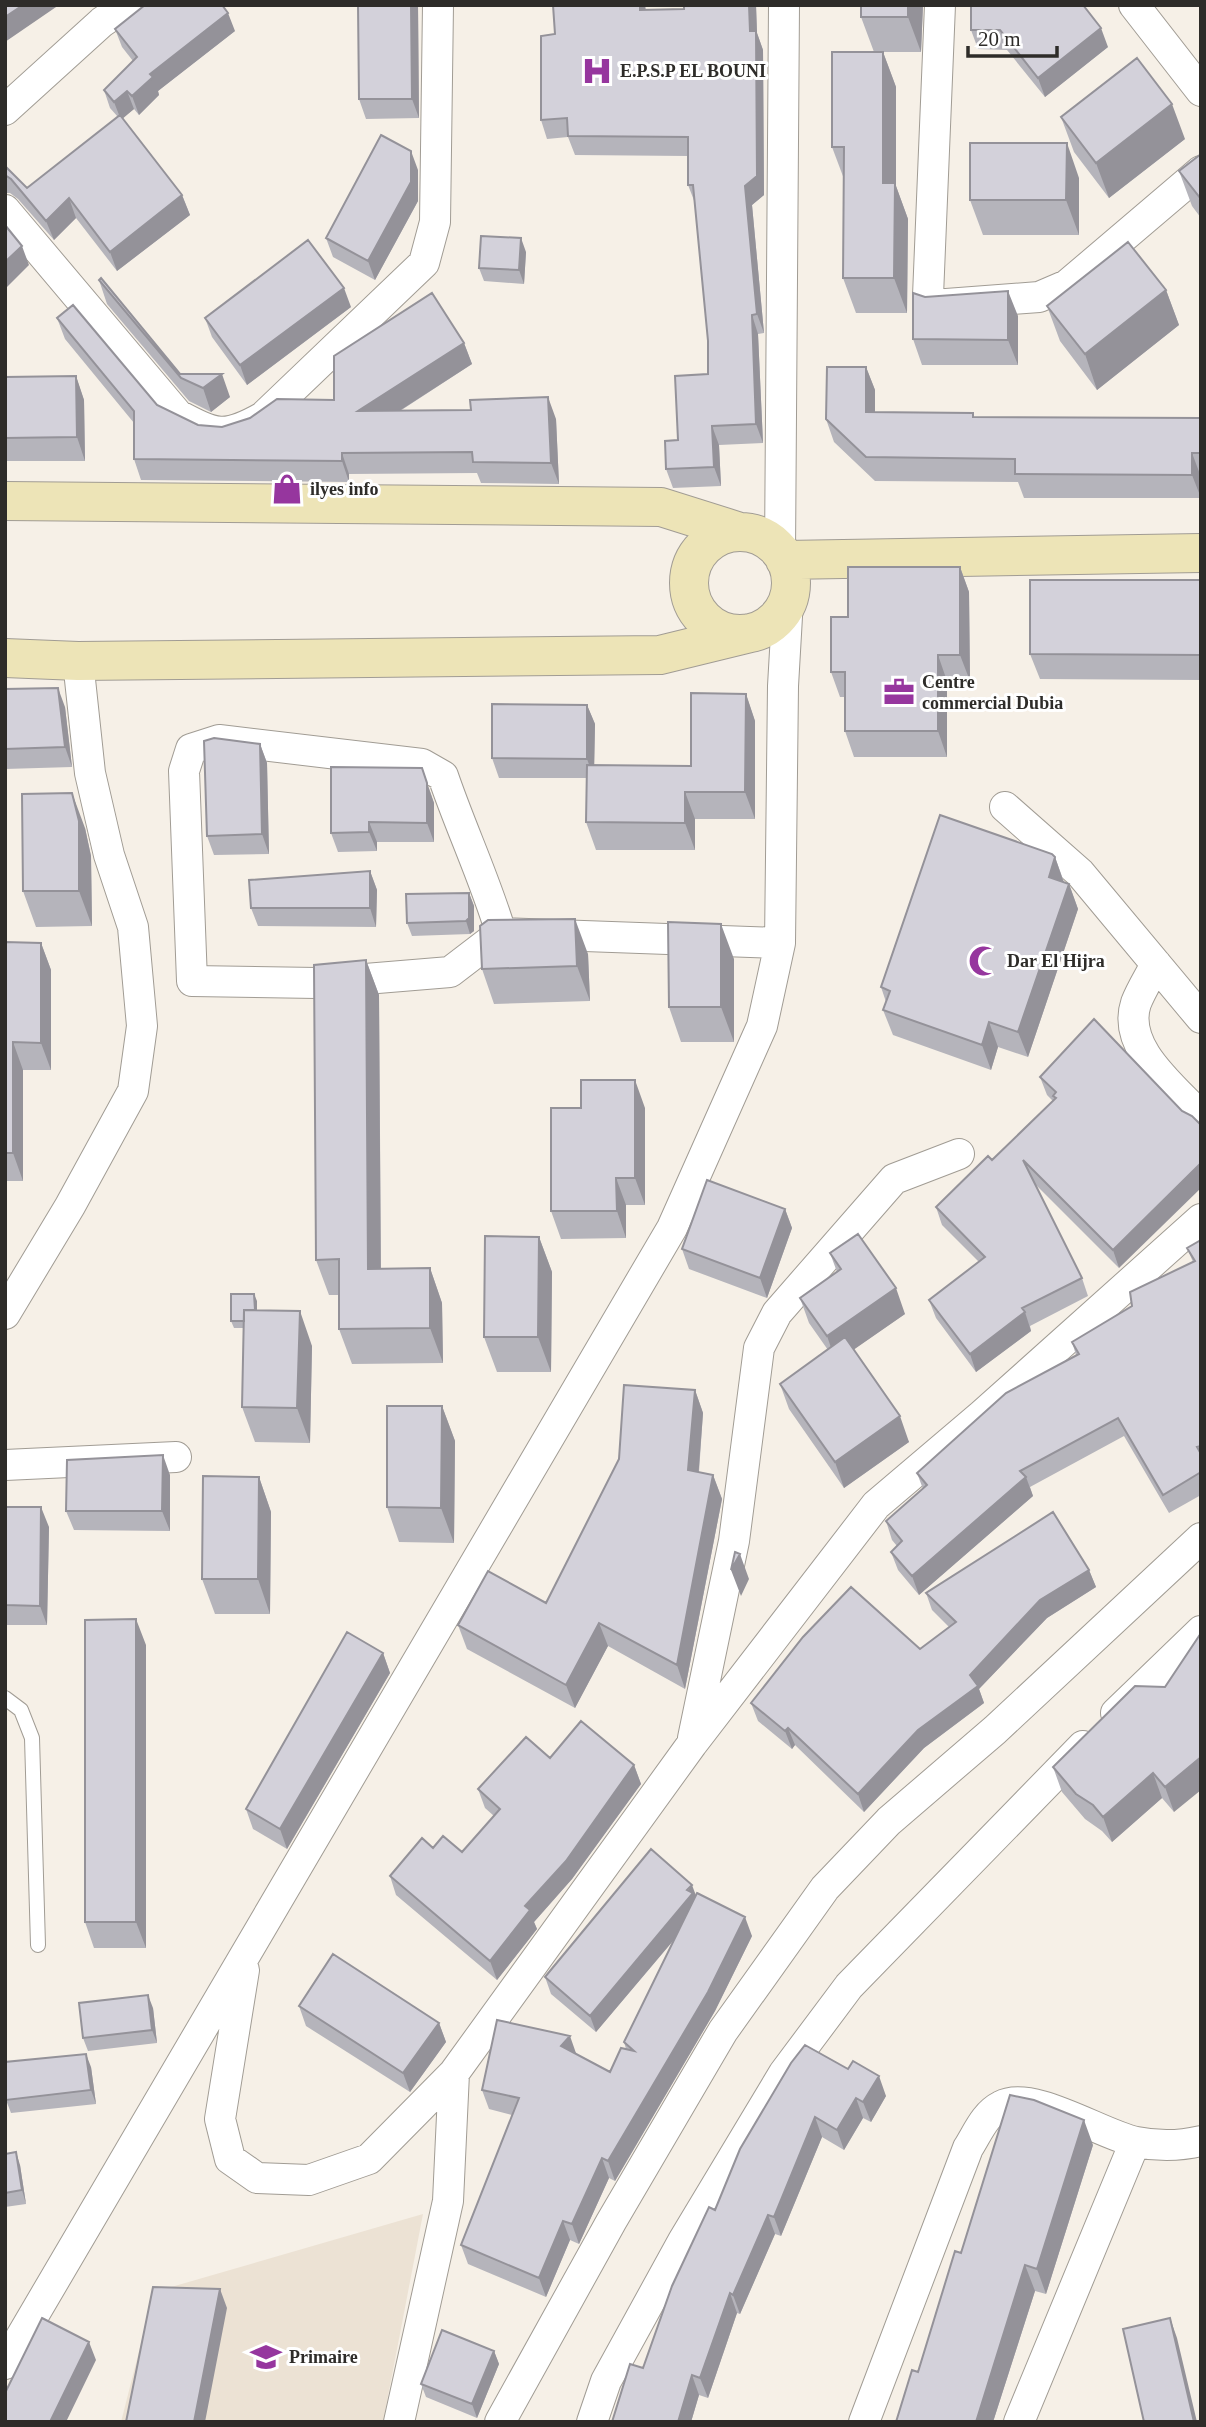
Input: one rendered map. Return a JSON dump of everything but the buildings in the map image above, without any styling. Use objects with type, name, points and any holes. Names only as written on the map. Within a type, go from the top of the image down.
[{"type":"street","points":[[5,110],[95,14],[127,5]]},
{"type":"street","points":[[5,210],[178,415],[208,431],[236,432],[263,417],[424,263],[435,222],[438,5]]},
{"type":"street","points":[[5,2364],[672,1228],[762,1026],[780,943],[786,573],[784,5]]},
{"type":"street","points":[[940,5],[928,296],[933,305],[1039,297],[1067,285],[1201,171]]},
{"type":"street","points":[[1133,5],[1201,91]]},
{"type":"street","points":[[5,500],[661,508],[761,537],[786,573],[780,615],[767,626],[750,633],[660,655],[78,661],[5,658]]},
{"type":"street","points":[[737,531],[706,543],[695,557],[688,590],[703,620],[725,632],[750,633]]},
{"type":"street","points":[[786,573],[1201,553]]},
{"type":"street","points":[[786,573],[1201,578]]},
{"type":"street","points":[[5,1314],[71,1206],[133,1091],[142,1026],[133,927],[109,855],[90,773],[78,661]]},
{"type":"street","points":[[501,933],[485,881],[459,822],[443,776],[422,764],[219,740],[191,749],[184,771],[192,981],[317,983],[450,972],[501,933],[780,943]]},
{"type":"street","points":[[1005,807],[1080,873],[1201,1018]]},
{"type":"street","points":[[1156,964],[1135,1005],[1135,1037],[1145,1055],[1201,1117]]},
{"type":"street","points":[[692,1744],[734,1541],[759,1348],[777,1313],[894,1179],[958,1154]]},
{"type":"street","points":[[247,1950],[220,2119],[230,2159],[257,2178],[309,2180],[369,2159],[454,2073],[692,1744],[876,1505],[982,1415],[1201,1219]]},
{"type":"street","points":[[5,1465],[176,1457]]},
{"type":"street","points":[[500,2422],[611,2222],[723,2031],[825,1888],[889,1821],[995,1730],[1201,1538]]},
{"type":"street","points":[[592,2422],[606,2381],[683,2241],[783,2073],[849,1986],[1081,1748],[1201,1632]]},
{"type":"street","points":[[399,2422],[448,2201],[454,2073]]},
{"type":"street","points":[[864,2422],[968,2148],[988,2114],[1004,2104],[1028,2102],[1135,2142],[1184,2145],[1201,2141]]},
{"type":"street","points":[[1019,2422],[1135,2142]]},
{"type":"lane","points":[[5,1698],[21,1710],[32,1738],[38,1945]]},
{"type":"shaded area","name":"Primaire","points":[[423,2214],[383,2422],[121,2422],[154,2292]]},
{"type":"place","name":"E.P.S.P EL BOUNI","points":[[597,71]]},
{"type":"place","name":"ilyes info","points":[[287,489]]},
{"type":"place","name":"Centre commercial Dubia","points":[[899,692]]},
{"type":"place","name":"Dar El Hijra","points":[[984,961]]},
{"type":"place","name":"Primaire","points":[[266,2357]]}]
